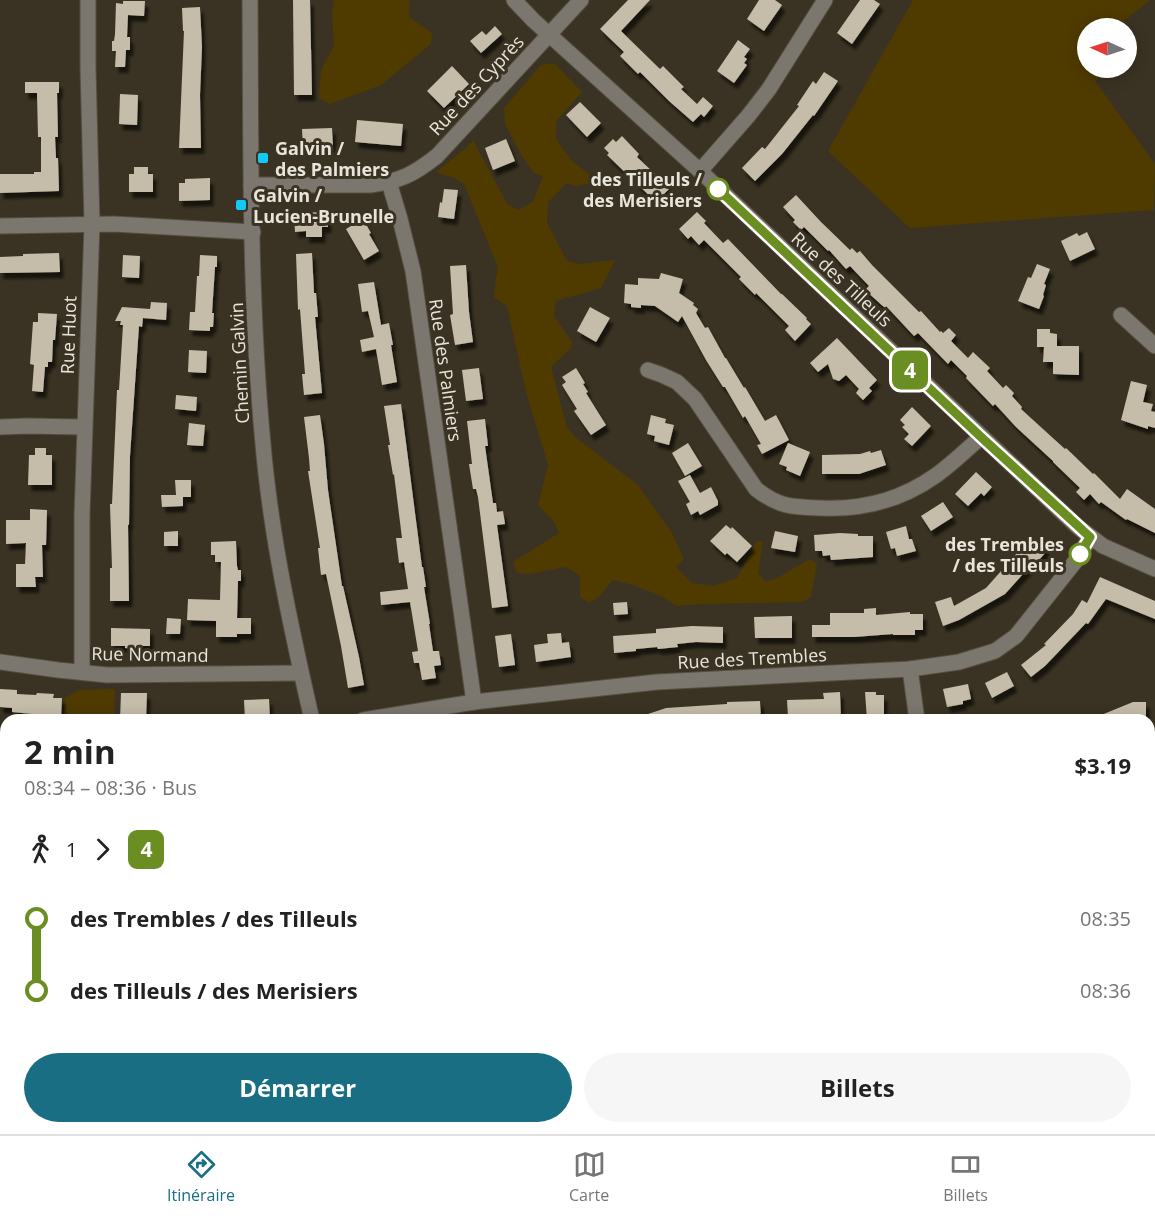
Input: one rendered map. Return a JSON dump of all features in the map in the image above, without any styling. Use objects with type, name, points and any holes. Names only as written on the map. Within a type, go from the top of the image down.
[{"type":"street","name":"Rue Huot","points":[[82,672],[82,515],[92,224],[88,0]]},
{"type":"street","name":"Chemin Galvin","points":[[250,0],[251,185],[259,399],[267,481],[282,579],[311,714]]},
{"type":"street","name":"Rue des Tilleuls","points":[[514,0],[1090,537],[1103,546],[1155,569]]},
{"type":"street","name":"Rue des Cyprès","points":[[389,182],[405,177],[437,156],[581,0]]},
{"type":"street","points":[[700,171],[769,89],[825,0]]},
{"type":"street","points":[[251,185],[389,182]]},
{"type":"street","name":"Rue des Palmiers","points":[[389,182],[413,271],[474,702]]},
{"type":"street","points":[[0,226],[147,225],[253,232]]},
{"type":"street","points":[[1121,315],[1155,346]]},
{"type":"street","points":[[648,370],[677,382],[695,399],[756,489],[767,498],[790,507],[858,507],[883,501],[910,491],[936,476],[981,437]]},
{"type":"street","points":[[0,427],[84,428]]},
{"type":"street","name":"Rue des Trembles","points":[[400,714],[474,702],[657,682],[910,669],[959,662],[995,651],[1016,636],[1078,558],[1090,537]]},
{"type":"street","name":"Rue Normand","points":[[0,662],[82,672],[134,675],[301,673]]},
{"type":"street","points":[[910,669],[916,714]]},
{"type":"shaded area","points":[[334,0],[410,0],[409,17],[432,33],[431,44],[381,85],[330,104],[319,98],[321,70],[334,46],[332,16]]},
{"type":"shaded area","points":[[913,0],[1150,0],[1128,18],[1077,18],[1077,78],[1098,78],[1095,81],[1155,164],[1154,210],[910,228],[828,151]]},
{"type":"shaded area","points":[[555,64],[582,92],[556,121],[556,139],[572,161],[590,175],[588,184],[575,186],[567,183],[548,202],[547,223],[567,261],[579,264],[615,260],[601,288],[556,301],[554,316],[572,342],[571,348],[551,367],[567,427],[575,437],[638,485],[672,533],[684,559],[676,567],[692,583],[713,586],[737,578],[757,541],[763,542],[758,573],[766,582],[810,559],[817,564],[811,597],[802,602],[677,606],[661,596],[613,580],[599,597],[589,603],[580,597],[580,576],[566,567],[528,574],[517,573],[513,562],[559,533],[554,522],[538,505],[548,465],[526,392],[507,306],[494,297],[498,267],[464,184],[436,172],[473,140],[507,204],[518,210],[533,202],[543,176],[534,173],[522,156],[505,124],[504,108],[540,66]]},
{"type":"shaded area","points":[[115,689],[114,714],[64,714],[65,698],[80,690]]},
{"type":"building","points":[[293,0],[310,0],[312,95],[294,95]]},
{"type":"building","points":[[628,0],[650,0],[621,31],[660,69],[663,66],[684,87],[681,89],[697,104],[703,97],[713,106],[704,117],[701,114],[693,122],[620,56],[624,52],[600,29]]},
{"type":"building","points":[[759,0],[775,0],[782,5],[764,31],[747,19]]},
{"type":"building","points":[[860,0],[874,0],[880,4],[852,44],[837,33]]},
{"type":"building","points":[[123,1],[145,1],[144,16],[128,15],[127,37],[130,37],[130,50],[126,50],[125,67],[115,67],[116,51],[112,51],[112,41],[114,41],[115,34],[116,3],[123,4]]},
{"type":"building","points":[[200,7],[201,148],[179,148],[184,31],[182,8]]},
{"type":"building","points":[[495,26],[502,34],[481,53],[470,41],[482,31],[486,35]]},
{"type":"building","points":[[738,40],[750,49],[744,57],[747,59],[744,63],[747,65],[734,83],[717,71]]},
{"type":"building","points":[[452,66],[469,84],[444,108],[427,91]]},
{"type":"building","points":[[824,72],[838,81],[814,116],[782,154],[755,181],[742,168],[762,147],[765,149],[799,106],[797,105],[813,81],[816,84]]},
{"type":"building","points":[[25,82],[59,82],[58,137],[55,137],[59,191],[0,193],[0,174],[41,172],[37,93],[25,93]]},
{"type":"building","points":[[120,94],[138,95],[137,125],[119,124]]},
{"type":"building","points":[[580,102],[601,123],[587,137],[566,115]]},
{"type":"building","points":[[357,120],[403,124],[401,146],[355,142]]},
{"type":"building","points":[[332,128],[333,147],[303,148],[302,129]]},
{"type":"building","points":[[622,136],[639,154],[637,157],[670,188],[656,202],[607,155],[609,153],[604,148],[613,139],[616,142]]},
{"type":"building","points":[[506,139],[515,161],[493,170],[485,148]]},
{"type":"building","points":[[134,167],[148,167],[148,174],[153,174],[153,192],[129,192],[129,174],[134,174]]},
{"type":"building","points":[[210,178],[210,200],[179,201],[179,183],[185,183],[185,179]]},
{"type":"building","points":[[444,189],[458,190],[454,219],[438,217]]},
{"type":"building","points":[[796,195],[850,250],[852,248],[857,253],[860,251],[940,332],[943,333],[949,328],[956,335],[951,341],[968,358],[973,352],[990,368],[987,371],[1003,388],[1006,385],[1014,393],[1012,396],[1022,407],[1021,409],[1120,499],[1127,489],[1155,509],[1155,533],[1126,520],[1101,502],[1099,504],[1090,494],[1084,500],[1076,492],[1080,488],[995,404],[993,406],[951,360],[948,364],[918,333],[914,336],[886,306],[885,308],[865,290],[869,286],[850,266],[846,269],[804,227],[801,230],[793,222],[795,220],[783,207]]},
{"type":"building","points":[[327,212],[328,227],[322,227],[322,237],[306,237],[306,231],[295,232],[294,213]]},
{"type":"building","points":[[697,212],[723,243],[728,239],[807,318],[811,324],[795,341],[785,330],[789,326],[739,279],[741,277],[704,240],[699,245],[691,236],[688,239],[679,229]]},
{"type":"building","points":[[363,219],[379,251],[364,260],[346,229]]},
{"type":"building","points":[[1087,232],[1095,249],[1070,261],[1061,241],[1077,233],[1079,236]]},
{"type":"building","points":[[59,253],[60,272],[0,273],[0,257]]},
{"type":"building","points":[[312,253],[322,393],[304,395],[302,374],[305,374],[300,309],[298,310],[296,254]]},
{"type":"building","points":[[123,255],[140,256],[139,278],[122,277]]},
{"type":"building","points":[[200,255],[217,256],[213,327],[210,327],[210,331],[189,330],[190,312],[195,312]]},
{"type":"building","points":[[1037,264],[1050,269],[1044,284],[1046,285],[1044,296],[1039,309],[1018,301],[1028,277],[1031,278]]},
{"type":"building","points":[[466,265],[473,342],[455,345],[450,315],[453,314],[450,266]]},
{"type":"building","points":[[661,273],[683,279],[679,293],[694,303],[693,305],[698,309],[696,313],[705,328],[708,327],[765,421],[776,415],[789,440],[762,454],[757,445],[761,444],[745,416],[743,418],[723,387],[682,316],[678,322],[655,306],[641,305],[641,308],[631,307],[631,304],[624,303],[625,284],[638,285],[638,278],[659,279]]},
{"type":"building","points":[[374,282],[381,325],[389,323],[397,382],[382,385],[376,349],[362,352],[360,340],[374,337],[368,311],[362,312],[358,284]]},
{"type":"building","points":[[151,302],[167,303],[166,320],[143,318],[142,327],[139,326],[130,456],[129,601],[110,601],[110,568],[112,568],[110,504],[112,504],[117,390],[119,390],[123,325],[120,325],[121,321],[115,321],[122,307],[150,309]]},
{"type":"building","points":[[590,307],[610,318],[596,342],[577,331]]},
{"type":"building","points":[[38,313],[57,314],[52,362],[48,362],[48,367],[45,367],[43,392],[32,391],[34,365],[30,364],[33,322],[38,322]]},
{"type":"building","points":[[1037,329],[1050,329],[1050,333],[1057,334],[1057,346],[1079,346],[1079,375],[1053,374],[1053,362],[1043,362],[1044,347],[1037,347]]},
{"type":"building","points":[[837,338],[877,380],[869,388],[872,391],[863,400],[856,393],[859,389],[846,375],[839,381],[833,379],[828,364],[818,372],[810,363]]},
{"type":"building","points":[[189,350],[207,351],[206,373],[188,372]]},
{"type":"building","points":[[479,368],[483,399],[466,401],[462,370]]},
{"type":"building","points":[[576,368],[585,383],[583,384],[588,392],[586,393],[606,425],[591,435],[574,411],[577,409],[562,385],[566,382],[562,377]]},
{"type":"building","points":[[1131,381],[1147,385],[1143,402],[1153,404],[1151,411],[1155,412],[1155,428],[1148,426],[1148,429],[1121,420]]},
{"type":"building","points":[[176,395],[197,397],[196,411],[175,409]]},
{"type":"building","points":[[401,404],[433,651],[439,651],[441,665],[434,666],[436,678],[422,680],[419,663],[414,663],[412,652],[418,651],[410,602],[381,605],[380,592],[408,589],[404,562],[399,563],[396,538],[402,538],[384,406]]},
{"type":"building","points":[[912,407],[931,426],[912,446],[904,439],[909,434],[902,427],[905,425],[900,420]]},
{"type":"building","points":[[320,415],[342,586],[364,685],[348,688],[326,574],[321,575],[318,548],[320,548],[308,471],[310,471],[304,417]]},
{"type":"building","points":[[651,415],[666,419],[665,423],[674,425],[669,445],[654,441],[655,436],[647,434]]},
{"type":"building","points":[[485,419],[488,446],[485,446],[493,503],[496,503],[497,512],[503,511],[505,524],[497,525],[508,606],[492,608],[478,497],[476,489],[473,489],[469,464],[472,464],[467,421]]},
{"type":"building","points":[[189,423],[205,425],[203,446],[187,445]]},
{"type":"building","points":[[688,443],[702,466],[685,476],[672,453]]},
{"type":"building","points":[[788,443],[810,452],[800,476],[779,464]]},
{"type":"building","points":[[35,448],[46,448],[46,455],[52,455],[52,485],[28,485],[29,455],[35,455]]},
{"type":"building","points":[[881,450],[886,465],[859,474],[822,474],[822,455],[860,454]]},
{"type":"building","points":[[976,472],[992,487],[984,496],[981,493],[968,506],[955,494]]},
{"type":"building","points":[[690,475],[700,493],[711,487],[718,501],[718,505],[700,515],[698,511],[691,515],[686,504],[690,502],[678,481]]},
{"type":"building","points":[[175,480],[191,480],[191,497],[183,497],[183,506],[162,507],[161,495],[176,495]]},
{"type":"building","points":[[943,502],[953,517],[931,531],[921,516]]},
{"type":"building","points":[[30,509],[47,510],[46,545],[42,545],[43,577],[35,577],[36,587],[16,587],[16,564],[25,564],[26,543],[6,544],[6,520],[30,520]]},
{"type":"building","points":[[726,525],[731,529],[732,527],[752,546],[737,562],[727,553],[725,555],[710,541]]},
{"type":"building","points":[[906,526],[909,539],[912,539],[916,551],[897,556],[895,548],[891,549],[886,532]]},
{"type":"building","points":[[178,531],[178,546],[164,546],[164,532]]},
{"type":"building","points":[[775,531],[798,536],[795,552],[771,548]]},
{"type":"building","points":[[840,533],[873,536],[873,557],[831,560],[830,555],[823,556],[822,551],[815,551],[814,535]]},
{"type":"building","points":[[1029,538],[1036,545],[1040,542],[1047,549],[1033,567],[1031,565],[1005,594],[959,620],[943,626],[935,602],[951,597],[954,606],[986,588]]},
{"type":"building","points":[[236,541],[237,566],[238,570],[241,570],[241,581],[238,581],[237,618],[251,618],[251,634],[216,637],[216,621],[187,620],[188,599],[220,600],[221,562],[215,562],[215,555],[211,555],[211,542]]},
{"type":"building","points":[[1100,577],[1155,601],[1155,619],[1106,599],[1088,624],[1086,623],[1045,666],[1031,677],[1021,665],[1046,645],[1044,644],[1073,614],[1082,600],[1087,603]]},
{"type":"building","points":[[627,602],[628,614],[614,615],[613,603]]},
{"type":"building","points":[[876,608],[876,615],[910,612],[910,614],[923,614],[923,630],[915,630],[915,635],[812,637],[812,625],[830,625],[830,613],[864,613],[864,609]]},
{"type":"building","points":[[792,616],[792,638],[755,638],[754,617]]},
{"type":"building","points":[[167,618],[181,619],[180,634],[166,634]]},
{"type":"building","points":[[692,626],[723,627],[723,643],[696,642],[677,644],[678,647],[658,649],[657,647],[614,653],[613,636],[656,633],[656,629]]},
{"type":"building","points":[[111,628],[150,629],[150,646],[136,646],[136,649],[111,646]]},
{"type":"building","points":[[561,633],[562,643],[569,642],[571,657],[536,662],[534,645],[548,643],[547,634]]},
{"type":"building","points":[[511,634],[515,665],[499,667],[495,636]]},
{"type":"building","points":[[1007,672],[1014,686],[992,698],[985,683]]},
{"type":"building","points":[[968,684],[971,699],[963,701],[963,704],[947,707],[943,689]]},
{"type":"building","points":[[0,689],[17,690],[17,694],[54,694],[53,698],[62,698],[61,714],[12,712],[12,708],[0,707]]},
{"type":"building","points":[[840,692],[841,714],[788,714],[787,700],[824,699],[823,693]]},
{"type":"building","points":[[865,692],[884,695],[884,714],[867,714]]},
{"type":"building","points":[[121,693],[147,693],[146,714],[120,714]]},
{"type":"building","points":[[269,699],[270,714],[245,714],[244,700]]},
{"type":"building","points":[[760,701],[761,714],[648,714],[666,708],[727,704],[727,702]]},
{"type":"building","points":[[1133,702],[1146,702],[1146,714],[1104,714]]},
{"type":"bus line","name":"4","points":[[718,189],[1090,537],[1080,554]]},
{"type":"place","name":"Galvin / des Palmiers","points":[[263,158]]},
{"type":"place","name":"des Tilleuls / des Merisiers","points":[[718,189]]},
{"type":"place","name":"Galvin / Lucien-Brunelle","points":[[241,205]]},
{"type":"place","name":"des Trembles / des Tilleuls","points":[[1080,554]]}]
